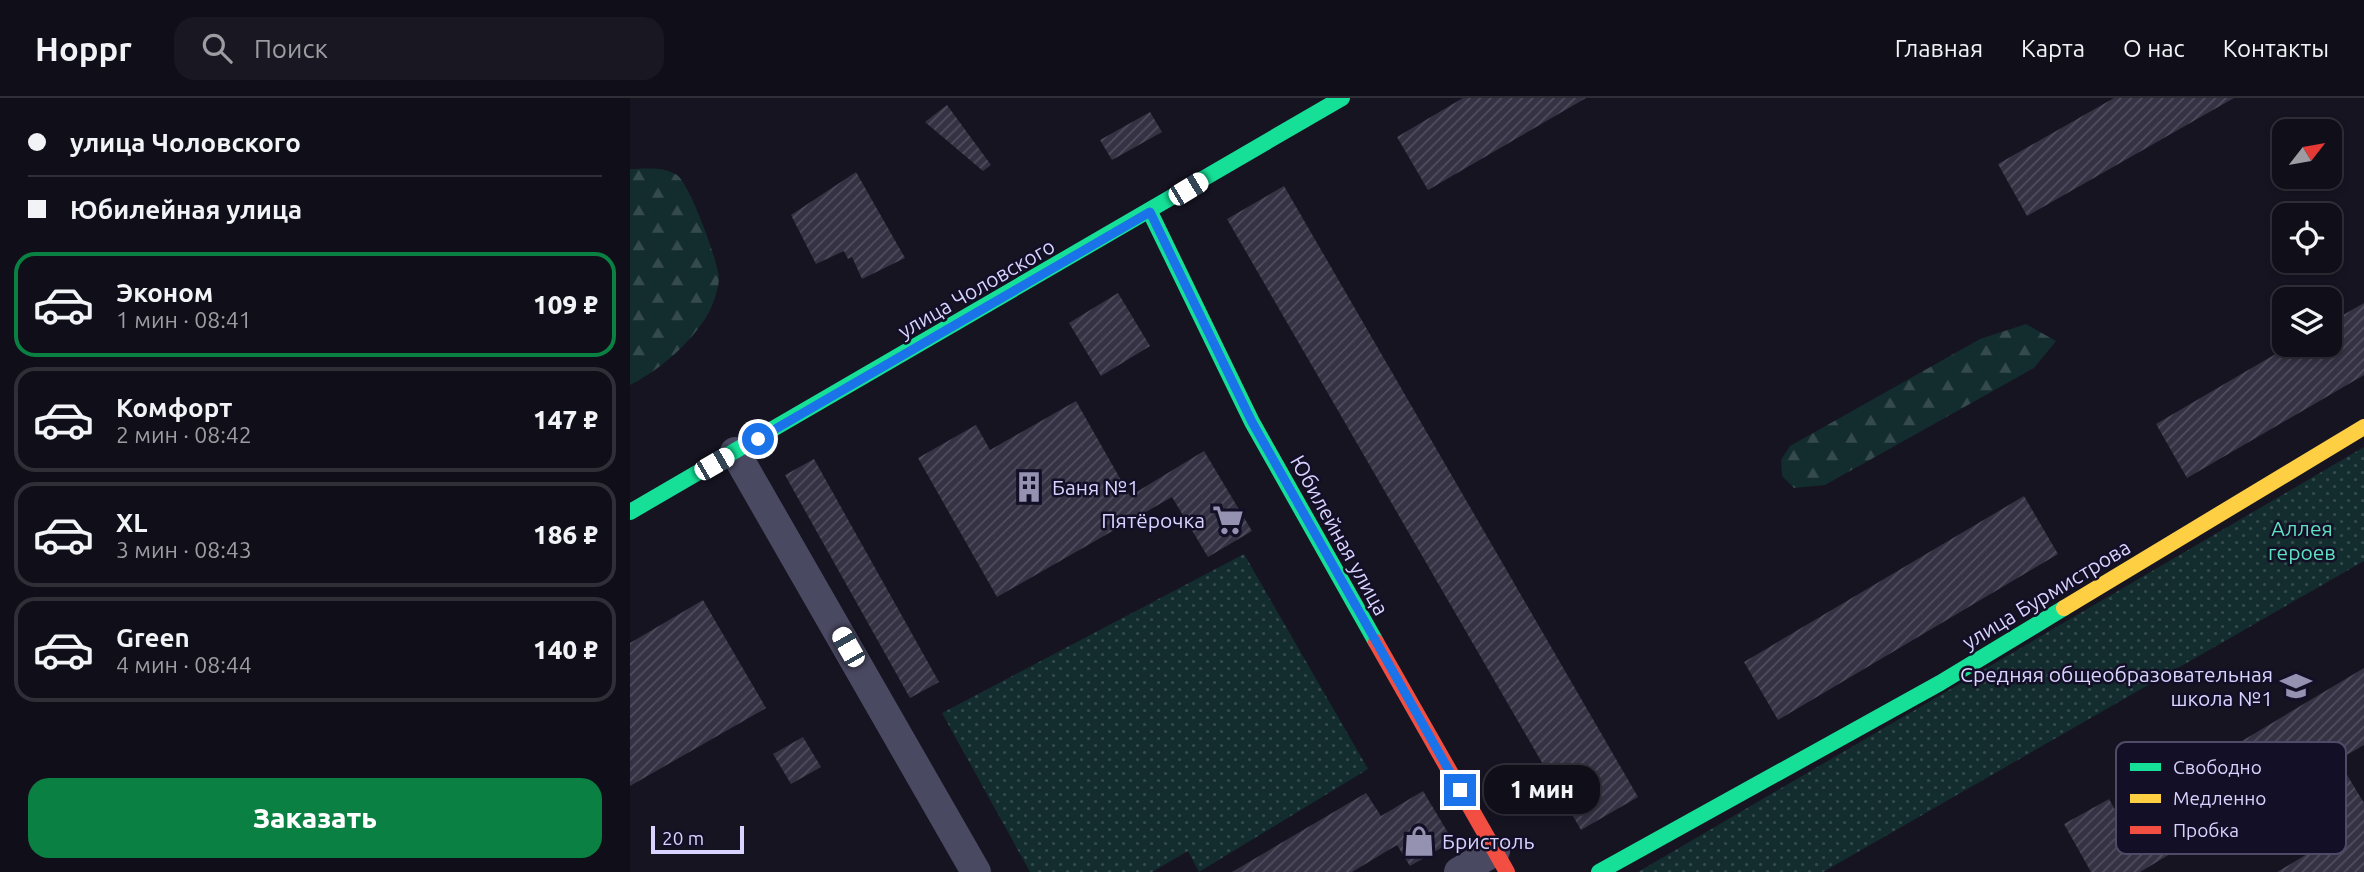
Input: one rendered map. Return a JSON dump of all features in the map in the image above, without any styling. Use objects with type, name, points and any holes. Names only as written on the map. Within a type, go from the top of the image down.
[{"type":"street","name":"улица Чоловского","points":[[630,512],[1342,98]]},
{"type":"street","name":"Юбилейная улица","points":[[1150,212],[1252,422],[1501,862]]},
{"type":"street","name":"улица Бурмистрова","points":[[1599,872],[1940,683],[2364,427]]},
{"type":"street","points":[[735,452],[976,872]]},
{"type":"street","points":[[1459,872],[1501,862]]},
{"type":"green space","points":[[630,169],[666,170],[677,175],[682,181],[702,224],[719,278],[710,311],[693,335],[663,364],[630,385]]},
{"type":"green space","points":[[2026,324],[2056,341],[2034,368],[1825,485],[1794,488],[1782,476],[1781,460],[1790,446],[1980,339]]},
{"type":"green space","name":"Аллея героев","points":[[2364,447],[2364,561],[1823,872],[1638,872]]},
{"type":"green space","points":[[1244,554],[1368,769],[1199,872],[1188,851],[1152,872],[1030,872],[942,713]]},
{"type":"building","points":[[1463,98],[1586,98],[1428,190],[1397,137]]},
{"type":"building","points":[[2114,98],[2234,98],[2027,216],[1998,164]]},
{"type":"building","points":[[947,105],[991,165],[983,171],[925,122]]},
{"type":"building","points":[[1150,112],[1162,132],[1112,160],[1100,140]]},
{"type":"building","points":[[856,172],[905,258],[862,279],[852,257],[848,259],[844,251],[816,264],[791,215]]},
{"type":"building","points":[[1284,186],[1638,797],[1581,830],[1227,219]]},
{"type":"building","points":[[1118,293],[1150,346],[1101,376],[1069,323]]},
{"type":"building","points":[[2364,303],[2364,375],[2187,478],[2156,424],[2272,356],[2342,357],[2342,316]]},
{"type":"building","name":"Баня №1","points":[[1076,401],[1130,496],[1204,451],[1252,531],[1208,557],[1172,497],[997,597],[918,458],[976,425],[990,450]]},
{"type":"building","points":[[814,459],[939,682],[910,698],[785,475]]},
{"type":"building","points":[[2024,496],[2058,554],[1778,720],[1744,662]]},
{"type":"building","points":[[703,600],[766,708],[630,786],[630,643]]},
{"type":"building","points":[[2364,668],[2364,745],[2346,755],[2346,742],[2240,742]]},
{"type":"building","points":[[803,737],[821,767],[791,784],[773,754]]},
{"type":"building","points":[[2346,773],[2364,803],[2364,872],[2277,872],[2307,854],[2346,854]]},
{"type":"building","points":[[1423,791],[1453,841],[1410,866],[1397,845],[1352,872],[1232,872],[1366,793],[1381,816]]},
{"type":"building","points":[[2109,799],[2116,811],[2116,854],[2170,854],[2140,872],[2091,872],[2064,824]]},
{"type":"traffic: fast","points":[[630,512],[1342,98]]},
{"type":"traffic: fast","points":[[1150,212],[1252,422],[1376,642]]},
{"type":"traffic: fast","points":[[1599,872],[1940,683],[2064,608]]},
{"type":"traffic: slow","points":[[2064,608],[2364,427]]},
{"type":"traffic: jam","points":[[1376,642],[1507,872]]},
{"type":"place","name":"Баня №1","points":[[1029,487]]},
{"type":"place","name":"Пятёрочка","points":[[1228,520]]},
{"type":"place","name":"Средняя общеобразовательная школа №1","points":[[2296,686]]},
{"type":"place","name":"Бристоль","points":[[1419,841]]},
{"type":"route","points":[[758,439],[1150,212],[1252,422],[1460,790]]}]
